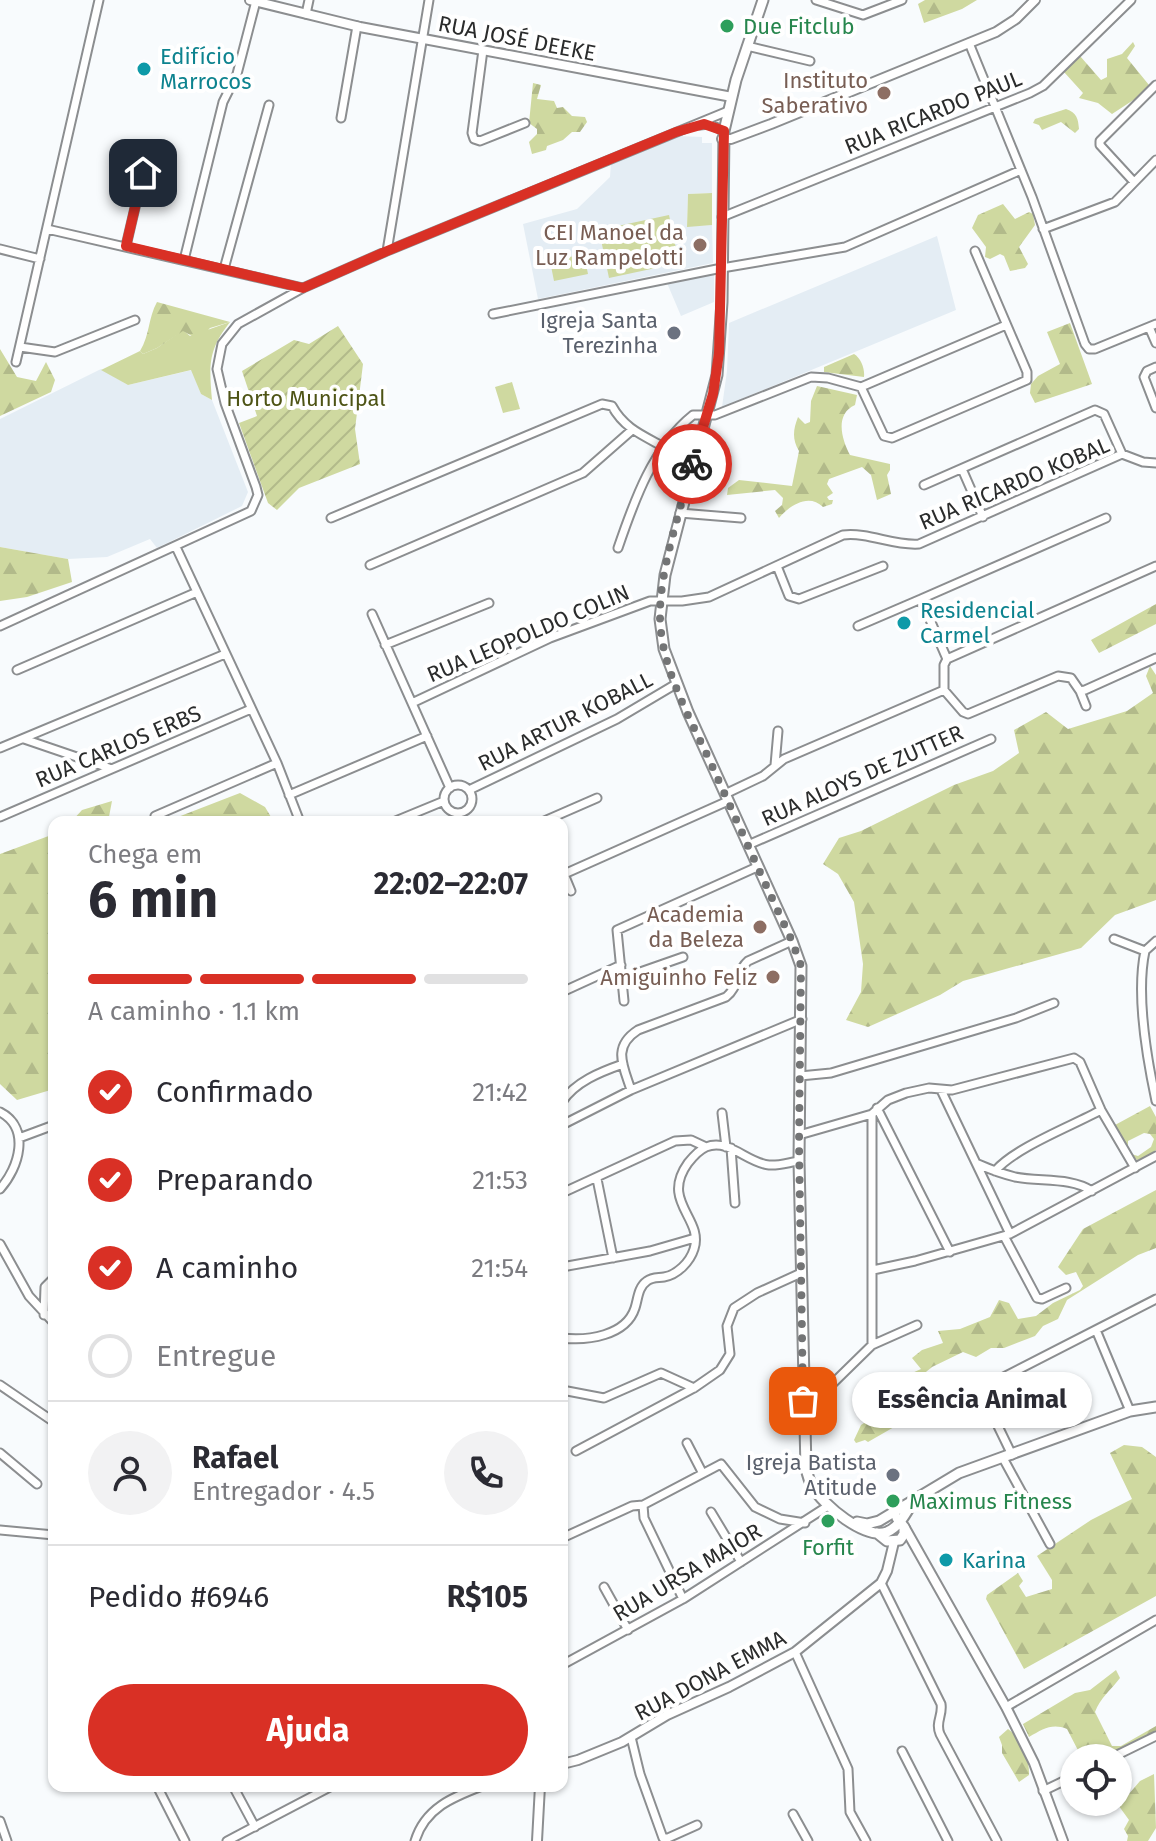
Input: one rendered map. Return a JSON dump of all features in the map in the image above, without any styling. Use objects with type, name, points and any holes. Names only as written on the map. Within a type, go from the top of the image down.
[{"type":"main road","points":[[763,0],[723,135],[717,375],[680,513],[661,600],[660,619],[664,649],[676,684],[801,966],[799,1161],[806,1469],[812,1487],[828,1506],[884,1540],[897,1541],[904,1534],[902,1524],[912,1503]]},
{"type":"main road","points":[[846,1519],[867,1524],[879,1521],[912,1503],[945,1479],[1130,1411],[1156,1407]]},
{"type":"main road","points":[[890,1516],[902,1524]]},
{"type":"main road","points":[[877,1533],[879,1521]]},
{"type":"main road","points":[[877,1533],[902,1524]]},
{"type":"street","points":[[16,362],[99,0]]},
{"type":"street","points":[[306,14],[309,0]]},
{"type":"street","points":[[387,251],[429,0]]},
{"type":"street","points":[[816,0],[863,15],[902,0]]},
{"type":"street","points":[[694,126],[709,124],[731,139],[969,43],[1006,26],[1035,0]]},
{"type":"street","name":"RUA RICARDO PAUL","points":[[722,217],[1043,86],[1131,0]]},
{"type":"street","points":[[184,260],[223,102],[237,74],[253,1]]},
{"type":"street","name":"RUA JOSÉ DEEKE","points":[[253,1],[357,26],[732,97]]},
{"type":"street","points":[[341,118],[357,26]]},
{"type":"street","points":[[969,43],[1089,349],[1153,326],[1156,343]]},
{"type":"street","points":[[747,46],[810,61]]},
{"type":"street","points":[[483,50],[472,133],[474,139],[480,141],[525,123]]},
{"type":"street","points":[[1134,182],[1100,145],[1100,141],[1156,85]]},
{"type":"street","points":[[224,269],[269,105]]},
{"type":"street","points":[[0,626],[176,547],[243,515],[254,505],[258,495],[256,487],[219,380],[219,353],[226,337],[238,324],[303,288],[387,251],[728,111]]},
{"type":"street","points":[[126,246],[149,148]]},
{"type":"street","points":[[1043,229],[1115,202],[1156,160]]},
{"type":"street","points":[[493,314],[845,247],[1021,170]]},
{"type":"street","points":[[47,229],[303,288]]},
{"type":"street","points":[[0,249],[40,259]]},
{"type":"street","points":[[861,387],[884,436],[892,438],[1027,380],[1027,372],[975,251]]},
{"type":"street","points":[[20,347],[55,352],[135,320]]},
{"type":"street","points":[[618,548],[630,513],[664,447],[693,415],[720,413],[811,377],[834,379],[861,387],[1006,325]]},
{"type":"street","points":[[1156,367],[1147,371],[1144,377],[1156,408]]},
{"type":"street","points":[[331,518],[602,404],[612,406],[620,421],[632,430],[664,447]]},
{"type":"street","points":[[924,485],[1095,410],[1104,414],[1122,454]]},
{"type":"street","points":[[370,565],[583,473],[632,430]]},
{"type":"street","name":"RUA RICARDO KOBAL","points":[[661,600],[709,597],[843,535],[919,544],[1122,454],[1156,463]]},
{"type":"street","points":[[962,469],[983,517]]},
{"type":"street","points":[[680,513],[741,518]]},
{"type":"street","points":[[858,626],[1106,518]]},
{"type":"street","points":[[176,547],[277,763],[298,816]]},
{"type":"street","points":[[777,566],[789,596],[794,599],[883,566]]},
{"type":"street","points":[[1086,706],[1071,678],[1058,676],[968,714],[944,690],[944,665],[947,659],[1156,566]]},
{"type":"street","points":[[17,670],[197,592]]},
{"type":"street","points":[[921,599],[947,659]]},
{"type":"street","name":"RUA LEOPOLDO COLIN","points":[[372,614],[412,703],[550,638],[650,601],[661,600]]},
{"type":"street","points":[[385,645],[489,603]]},
{"type":"street","points":[[0,748],[225,654]]},
{"type":"street","points":[[1080,691],[1156,658]]},
{"type":"street","name":"RUA ARTUR KOBALL","points":[[469,790],[617,719],[676,684]]},
{"type":"street","points":[[568,872],[726,797],[763,776],[775,765],[944,690]]},
{"type":"street","points":[[412,703],[450,788]]},
{"type":"street","name":"RUA CARLOS ERBS","points":[[0,817],[251,709]]},
{"type":"street","points":[[775,765],[778,731]]},
{"type":"street","points":[[289,795],[427,736]]},
{"type":"street","points":[[24,739],[110,769]]},
{"type":"street","name":"RUA ALOYS DE ZUTTER","points":[[748,845],[991,739]]},
{"type":"street","points":[[155,816],[277,763]]},
{"type":"street","points":[[408,816],[444,801],[450,788],[460,785],[469,790],[473,799],[464,812]]},
{"type":"street","points":[[556,816],[597,798]]},
{"type":"street","points":[[444,801],[454,812],[464,812]]},
{"type":"street","points":[[464,812],[466,816]]},
{"type":"street","points":[[624,1001],[617,930],[757,867]]},
{"type":"street","points":[[568,885],[571,891]]},
{"type":"street","points":[[1114,939],[1145,951]]},
{"type":"street","points":[[631,1090],[621,1053],[626,1038],[638,1030],[726,997],[736,986],[742,966],[792,941]]},
{"type":"street","points":[[1156,941],[1145,951],[1145,1030],[1156,1101]]},
{"type":"street","points":[[623,978],[683,957]]},
{"type":"street","points":[[568,989],[621,965]]},
{"type":"street","points":[[800,1076],[831,1073],[1016,1018],[1054,1003]]},
{"type":"street","points":[[568,1122],[631,1090],[802,1019]]},
{"type":"street","points":[[799,1135],[874,1111],[888,1100],[906,1093],[929,1088],[966,1087],[1077,1059],[1101,1110],[1135,1168]]},
{"type":"street","points":[[568,1094],[583,1082],[623,1064]]},
{"type":"street","points":[[941,1090],[978,1164],[1037,1298],[1042,1299],[1066,1288]]},
{"type":"street","points":[[995,1171],[1010,1158],[1101,1110]]},
{"type":"street","points":[[874,1111],[950,1252]]},
{"type":"street","points":[[872,1345],[874,1111]]},
{"type":"street","points":[[0,1112],[12,1119],[19,1138],[15,1170],[0,1189]]},
{"type":"street","points":[[722,1113],[735,1203]]},
{"type":"street","points":[[19,1138],[48,1127]]},
{"type":"street","points":[[568,1191],[675,1141],[691,1140],[706,1147],[729,1147],[768,1165],[799,1161]]},
{"type":"street","points":[[568,1338],[598,1336],[628,1322],[643,1284],[648,1279],[669,1277],[682,1267],[694,1250],[695,1238],[678,1192],[683,1172],[706,1147]]},
{"type":"street","points":[[873,1270],[1007,1235],[1156,1156]]},
{"type":"street","points":[[978,1164],[1015,1177],[1086,1186],[1092,1191]]},
{"type":"street","points":[[597,1179],[613,1258]]},
{"type":"street","points":[[568,1266],[678,1245],[695,1238]]},
{"type":"street","points":[[0,1244],[29,1296],[48,1318]]},
{"type":"street","points":[[576,1451],[694,1388],[720,1370],[729,1359],[727,1326],[734,1308],[757,1293],[801,1273]]},
{"type":"street","points":[[44,1315],[45,1287],[48,1284]]},
{"type":"street","points":[[916,1422],[1156,1299]]},
{"type":"street","points":[[803,1401],[825,1391],[872,1345],[917,1325]]},
{"type":"street","points":[[1096,1330],[1130,1411]]},
{"type":"street","points":[[568,1391],[604,1398],[661,1373],[694,1388]]},
{"type":"street","points":[[0,1385],[48,1418]]},
{"type":"street","points":[[980,1389],[1050,1544]]},
{"type":"street","points":[[687,1443],[702,1472]]},
{"type":"street","points":[[0,1453],[37,1484]]},
{"type":"street","points":[[568,1535],[632,1506],[643,1505],[721,1464],[755,1507],[780,1519],[805,1523]]},
{"type":"street","points":[[643,1505],[644,1518],[683,1599]]},
{"type":"street","name":"RUA URSA MAIOR","points":[[568,1662],[683,1599],[828,1506]]},
{"type":"street","points":[[711,1512],[741,1562]]},
{"type":"street","points":[[902,1524],[1006,1707],[1034,1763],[1063,1841]]},
{"type":"street","points":[[0,1530],[48,1534]]},
{"type":"street","points":[[877,1533],[888,1559]]},
{"type":"street","points":[[915,1546],[897,1541],[881,1583],[941,1704],[937,1725],[940,1734],[997,1841]]},
{"type":"street","name":"RUA DONA EMMA","points":[[568,1762],[631,1737],[667,1715],[795,1652],[881,1583]]},
{"type":"street","points":[[604,1587],[628,1630]]},
{"type":"street","points":[[1006,1707],[1156,1620]]},
{"type":"street","points":[[795,1652],[848,1769],[850,1812],[866,1841]]},
{"type":"street","points":[[1132,1748],[1156,1736]]},
{"type":"street","points":[[631,1737],[640,1774],[663,1838],[697,1825]]},
{"type":"street","points":[[902,1751],[948,1841]]},
{"type":"street","points":[[1043,1791],[1060,1783]]},
{"type":"street","points":[[160,1792],[185,1841]]},
{"type":"street","points":[[236,1792],[255,1827]]},
{"type":"street","points":[[227,1841],[321,1792]]},
{"type":"street","points":[[415,1841],[420,1827],[441,1803],[468,1792]]},
{"type":"street","points":[[537,1841],[540,1792]]},
{"type":"street","points":[[793,1814],[808,1841]]},
{"type":"street","points":[[0,1821],[7,1838],[17,1841]]},
{"type":"shaded area","points":[[679,136],[702,137],[702,143],[712,143],[712,193],[688,194],[687,226],[712,225],[713,263],[538,299],[523,224],[577,209],[610,177],[611,162]]},
{"type":"shaded area","points":[[937,236],[956,310],[722,407],[729,323]]},
{"type":"shaded area","points":[[714,274],[714,302],[681,316],[667,283]]},
{"type":"shaded area","points":[[101,369],[128,385],[192,370],[201,394],[212,400],[248,492],[242,506],[157,548],[150,539],[107,557],[68,559],[0,547],[0,419]]},
{"type":"green space","points":[[925,0],[977,0],[924,23],[918,4]]},
{"type":"green space","points":[[1133,42],[1135,46],[1127,58],[1149,85],[1112,114],[1098,103],[1079,98],[1083,93],[1064,72],[1080,56],[1101,80],[1107,77],[1107,59],[1122,54]]},
{"type":"green space","points":[[533,83],[541,85],[537,99],[554,101],[557,108],[563,107],[572,116],[585,117],[587,122],[580,132],[572,132],[563,140],[547,146],[546,150],[532,154],[529,142],[537,134],[537,129],[529,123]]},
{"type":"green space","points":[[1066,109],[1073,112],[1077,119],[1079,129],[1075,133],[1061,122],[1042,130],[1033,123],[1035,119]]},
{"type":"green space","points":[[712,193],[712,225],[687,227],[688,194]]},
{"type":"green space","points":[[1003,204],[1015,219],[1029,212],[1033,214],[1035,225],[1019,247],[1028,264],[1025,268],[1010,271],[1004,256],[1000,254],[990,259],[985,257],[986,247],[972,228],[978,215]]},
{"type":"green space","points":[[669,215],[679,263],[609,278],[599,230]]},
{"type":"green space","points":[[584,254],[588,274],[554,281],[550,261]]},
{"type":"green space","points":[[157,302],[230,322],[210,328],[199,340],[183,331],[143,354],[140,351]]},
{"type":"green space","points":[[230,322],[217,341],[212,358],[212,400],[201,394],[191,370],[128,385],[101,370],[140,351],[143,354],[157,348],[183,330],[190,336]]},
{"type":"green space","points":[[1070,323],[1092,384],[1035,403],[1030,393],[1031,384],[1038,376],[1060,364],[1047,332]]},
{"type":"green space","name":"Horto Municipal","points":[[338,326],[363,364],[355,429],[360,464],[299,488],[277,510],[268,503],[239,423],[257,416],[242,371],[294,340],[309,344]]},
{"type":"green space","points":[[0,349],[17,377],[36,381],[46,362],[55,380],[51,392],[0,416]]},
{"type":"green space","points":[[854,354],[862,364],[864,377],[824,372],[824,367]]},
{"type":"green space","points":[[512,382],[520,409],[503,413],[495,387]]},
{"type":"green space","points":[[817,386],[857,395],[855,405],[842,420],[844,441],[850,455],[890,464],[887,475],[891,494],[877,500],[871,475],[862,467],[829,479],[827,484],[833,493],[827,497],[833,500],[832,504],[823,507],[812,501],[800,502],[779,518],[775,511],[782,505],[783,498],[775,490],[727,495],[728,488],[739,480],[792,486],[799,451],[794,438],[795,426],[798,417],[805,424],[810,422],[811,401]]},
{"type":"green space","points":[[0,547],[68,559],[72,582],[27,597],[0,601]]},
{"type":"green space","points":[[1156,604],[1156,624],[1099,653],[1091,640]]},
{"type":"green space","points":[[1150,666],[1156,675],[1156,900],[1115,915],[1081,948],[963,981],[940,995],[868,1027],[846,1020],[861,992],[863,964],[854,902],[838,874],[823,864],[839,838],[861,831],[954,785],[993,771],[1019,753],[1014,730],[1046,712],[1068,729],[1127,711],[1153,693],[1146,676]]},
{"type":"green space","points":[[240,793],[265,807],[270,816],[181,816]]},
{"type":"green space","points":[[112,801],[109,816],[76,816],[82,810]]},
{"type":"green space","points":[[48,836],[48,1091],[17,1100],[0,1084],[0,854]]},
{"type":"green space","points":[[1150,1106],[1156,1117],[1156,1150],[1137,1160],[1131,1154],[1138,1156],[1151,1147],[1154,1139],[1144,1133],[1128,1141],[1128,1149],[1115,1125]]},
{"type":"green space","points":[[1156,1190],[1156,1248],[1138,1255],[1067,1300],[1058,1319],[1043,1326],[1035,1336],[1004,1348],[991,1348],[976,1357],[963,1352],[932,1367],[904,1390],[910,1411],[908,1419],[868,1442],[856,1443],[854,1440],[861,1425],[885,1409],[880,1401],[871,1403],[863,1411],[858,1408],[921,1369],[912,1358],[922,1350],[943,1343],[938,1331],[960,1329],[990,1317],[999,1300],[1009,1303],[1018,1319],[1036,1316],[1053,1303],[1080,1290],[1083,1286],[1076,1272],[1066,1275],[1058,1267],[1083,1229]]},
{"type":"green space","points":[[1124,1445],[1142,1447],[1156,1457],[1156,1596],[1024,1669],[986,1599],[987,1595],[1018,1573],[1023,1581],[1019,1586],[1026,1597],[1052,1589],[1052,1580],[1037,1556],[1091,1520],[1132,1499],[1110,1453]]},
{"type":"green space","points":[[1116,1670],[1120,1678],[1095,1712],[1111,1744],[1075,1744],[1067,1729],[1062,1727],[1048,1728],[1029,1737],[1023,1724],[1075,1693],[1090,1690]]},
{"type":"green space","points":[[1156,1726],[1156,1731],[1132,1744],[1124,1744]]},
{"type":"green space","points":[[1008,1729],[1020,1743],[1028,1763],[1029,1775],[1019,1782],[1002,1753],[999,1737]]},
{"type":"green space","points":[[1154,1774],[1156,1828],[1148,1841],[1127,1841],[1124,1829],[1129,1820],[1126,1816],[1132,1816],[1132,1790],[1140,1781]]},
{"type":"way so far","points":[[692,464],[662,589],[662,640],[688,712],[800,960],[803,1401]]},
{"type":"place","name":"Due Fitclub","points":[[727,26]]},
{"type":"place","name":"Edifício Marrocos","points":[[144,69]]},
{"type":"place","name":"Instituto Saberativo","points":[[884,93]]},
{"type":"place","name":"CEI Manoel da Luz Rampelotti","points":[[700,245]]},
{"type":"place","name":"Igreja Santa Terezinha","points":[[674,333]]},
{"type":"place","name":"Residencial Carmel","points":[[904,623]]},
{"type":"place","name":"Academia da Beleza","points":[[760,927]]},
{"type":"place","name":"Amiguinho Feliz","points":[[773,977]]},
{"type":"place","name":"Essência Animal","points":[[803,1401]]},
{"type":"place","name":"Igreja Batista Atitude","points":[[893,1475]]},
{"type":"place","name":"Maximus Fitness","points":[[893,1501]]},
{"type":"place","name":"Forfit","points":[[828,1521]]},
{"type":"place","name":"Karina","points":[[946,1560]]},
{"type":"route","points":[[143,173],[126,246],[303,288],[676,132],[704,124],[724,131],[722,302],[717,375],[692,464]]}]
